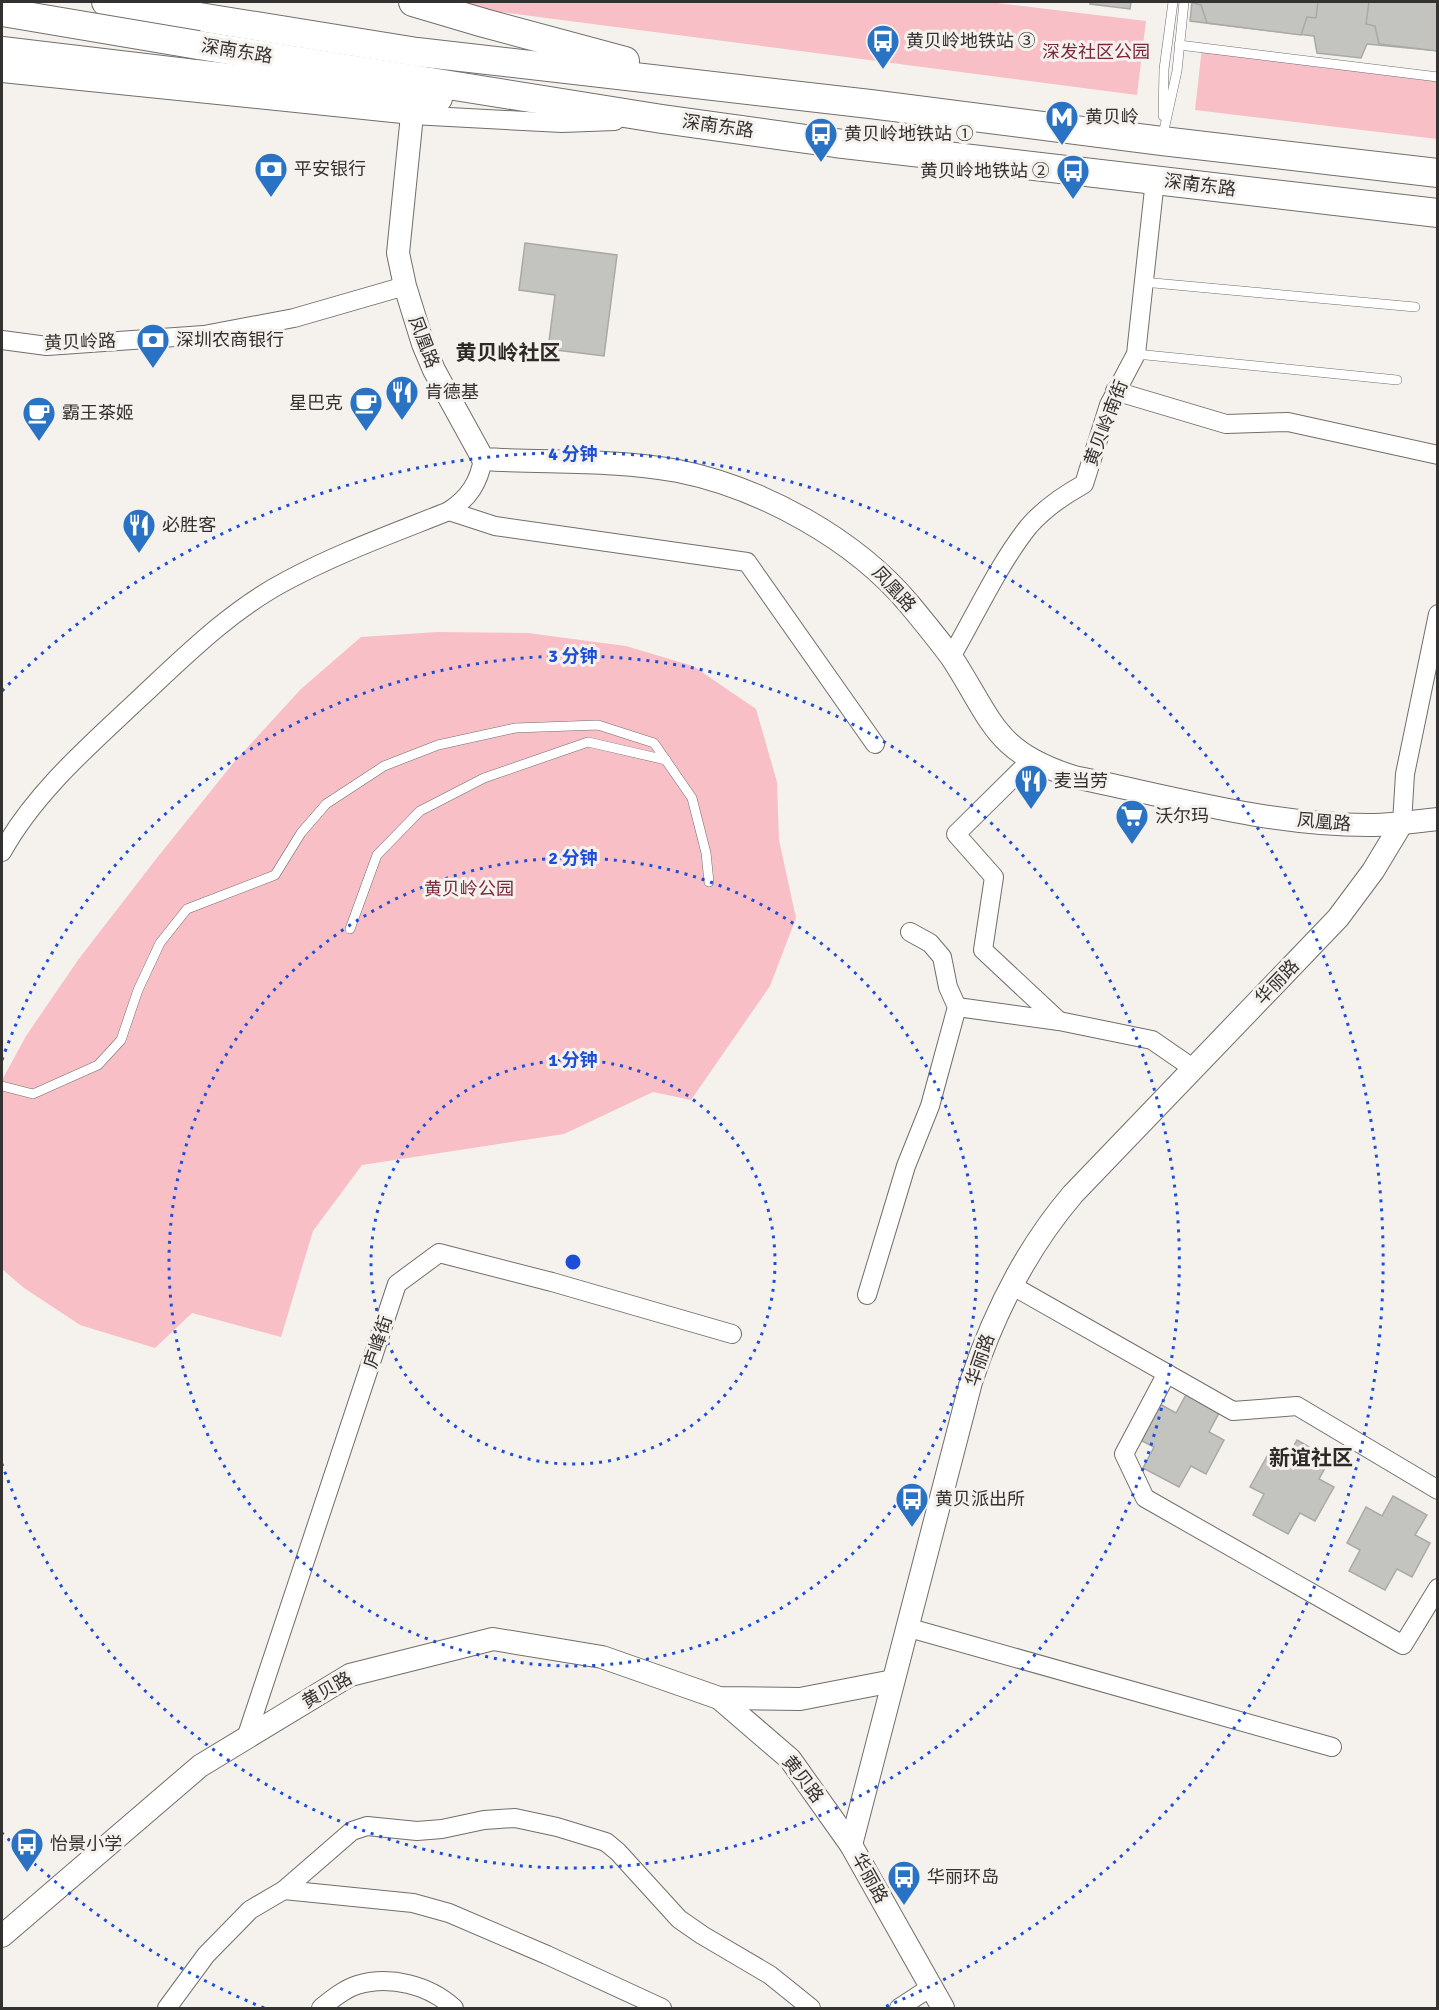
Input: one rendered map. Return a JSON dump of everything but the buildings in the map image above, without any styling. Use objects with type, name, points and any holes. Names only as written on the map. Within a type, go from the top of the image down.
[{"type":"main road","name":"深南东路","points":[[106,2],[417,52],[1437,173]]},
{"type":"main road","points":[[413,2],[714,86]]},
{"type":"main road","name":"深南东路","points":[[2,12],[662,119],[835,143],[1437,213]]},
{"type":"main road","points":[[2,51],[413,109],[526,98]]},
{"type":"street","points":[[2,73],[31,73],[562,123],[662,119]]},
{"type":"street","name":"凤凰路","points":[[413,109],[398,253],[420,335],[434,370],[483,459],[613,464],[679,472],[729,486],[787,510],[829,533],[867,560],[909,603],[951,657],[994,729],[1011,746],[1043,767],[1074,777],[1261,815],[1376,825],[1437,819]]},
{"type":"street","name":"黄贝岭南街","points":[[951,657],[1002,567],[1030,525],[1060,498],[1084,484],[1115,391],[1136,354],[1155,180]]},
{"type":"street","name":"黄贝岭路","points":[[2,340],[47,345],[204,335],[294,318],[405,286]]},
{"type":"street","points":[[1115,391],[1226,424],[1288,423],[1437,455]]},
{"type":"street","points":[[2,852],[14,829],[88,747],[206,637],[245,607],[285,581],[333,558],[449,511],[461,503],[471,491],[480,476],[483,459]]},
{"type":"street","points":[[449,511],[495,526],[747,562],[875,744]]},
{"type":"street","points":[[1402,823],[1405,774],[1437,614]]},
{"type":"street","points":[[1031,760],[956,834],[994,877],[983,950],[1059,1021]]},
{"type":"street","name":"华丽路","points":[[943,2008],[851,1845],[971,1382],[990,1330],[1011,1285],[1040,1236],[1073,1194],[1338,918],[1373,871],[1402,823]]},
{"type":"street","points":[[867,1295],[906,1166],[930,1106],[957,1007],[948,987],[942,957],[930,943],[910,932]]},
{"type":"street","points":[[957,1007],[1059,1021],[1152,1040],[1194,1069]]},
{"type":"street","name":"庐峰街","points":[[246,1738],[397,1284],[439,1253],[552,1282],[732,1334]]},
{"type":"street","points":[[1011,1285],[1233,1411],[1297,1406],[1437,1490]]},
{"type":"street","points":[[1167,1373],[1124,1454],[1145,1498],[1404,1645],[1437,1588]]},
{"type":"street","points":[[906,1627],[1332,1747]]},
{"type":"street","name":"黄贝路","points":[[2,1936],[200,1767],[350,1675],[493,1640],[602,1657],[719,1698],[800,1699],[893,1681]]},
{"type":"street","name":"黄贝路","points":[[719,1698],[790,1759],[851,1845]]},
{"type":"street","points":[[167,2008],[213,1947],[250,1910],[284,1890],[352,1831],[367,1826],[417,1831],[442,1829],[484,1820],[515,1818],[557,1827],[606,1842],[618,1852],[679,1919],[770,1975],[811,2008]]},
{"type":"street","points":[[284,1890],[413,1904],[449,1913],[662,2008]]},
{"type":"street","points":[[321,2008],[356,1985],[385,1981],[417,1985],[445,2000],[454,2008]]},
{"type":"street","points":[[898,2008],[931,1987]]},
{"type":"lane","points":[[1161,2],[1173,2],[1164,69],[1162,141]]},
{"type":"lane","points":[[1162,141],[1176,70],[1184,2]]},
{"type":"lane","points":[[1179,45],[1437,77]]},
{"type":"lane","points":[[1143,282],[1415,307]]},
{"type":"lane","points":[[1136,354],[1397,380]]},
{"type":"lane","points":[[2,1086],[33,1094],[98,1065],[121,1040],[138,990],[160,943],[188,909],[274,875],[301,833],[326,804],[384,766],[438,745],[515,728],[598,725],[654,743],[692,798],[706,853],[709,882]]},
{"type":"lane","points":[[350,929],[377,855],[420,811],[484,778],[588,742],[666,760]]},
{"type":"green space","name":"深发社区公园","points":[[460,2],[989,2],[1146,21],[1137,95],[470,8]]},
{"type":"green space","points":[[1202,47],[1437,74],[1437,139],[1195,110]]},
{"type":"green space","name":"黄贝岭公园","points":[[438,632],[528,633],[626,646],[693,666],[756,709],[777,782],[779,840],[796,918],[770,986],[691,1100],[653,1092],[564,1134],[362,1165],[313,1231],[281,1337],[192,1313],[155,1348],[80,1325],[24,1288],[2,1269],[2,1080],[26,1036],[78,960],[235,761],[301,689],[361,637]]},
{"type":"place","name":"黄贝岭地铁站 ③","points":[[883,70]]},
{"type":"place","name":"黄贝岭","points":[[1062,146]]},
{"type":"place","name":"黄贝岭地铁站 ①","points":[[821,163]]},
{"type":"place","name":"平安银行","points":[[271,198]]},
{"type":"place","name":"黄贝岭地铁站 ②","points":[[1073,200]]},
{"type":"place","name":"深圳农商银行","points":[[153,369]]},
{"type":"place","name":"肯德基","points":[[402,421]]},
{"type":"place","name":"星巴克","points":[[366,432]]},
{"type":"place","name":"霸王茶姬","points":[[39,442]]},
{"type":"place","name":"必胜客","points":[[139,554]]},
{"type":"place","name":"麦当劳","points":[[1031,810]]},
{"type":"place","name":"沃尔玛","points":[[1132,845]]},
{"type":"place","name":"黄贝派出所","points":[[912,1528]]},
{"type":"place","name":"怡景小学","points":[[27,1873]]},
{"type":"place","name":"华丽环岛","points":[[904,1906]]},
{"type":"district","name":"黄贝岭社区","points":[[508,353]]},
{"type":"district","name":"新谊社区","points":[[1311,1458]]}]
